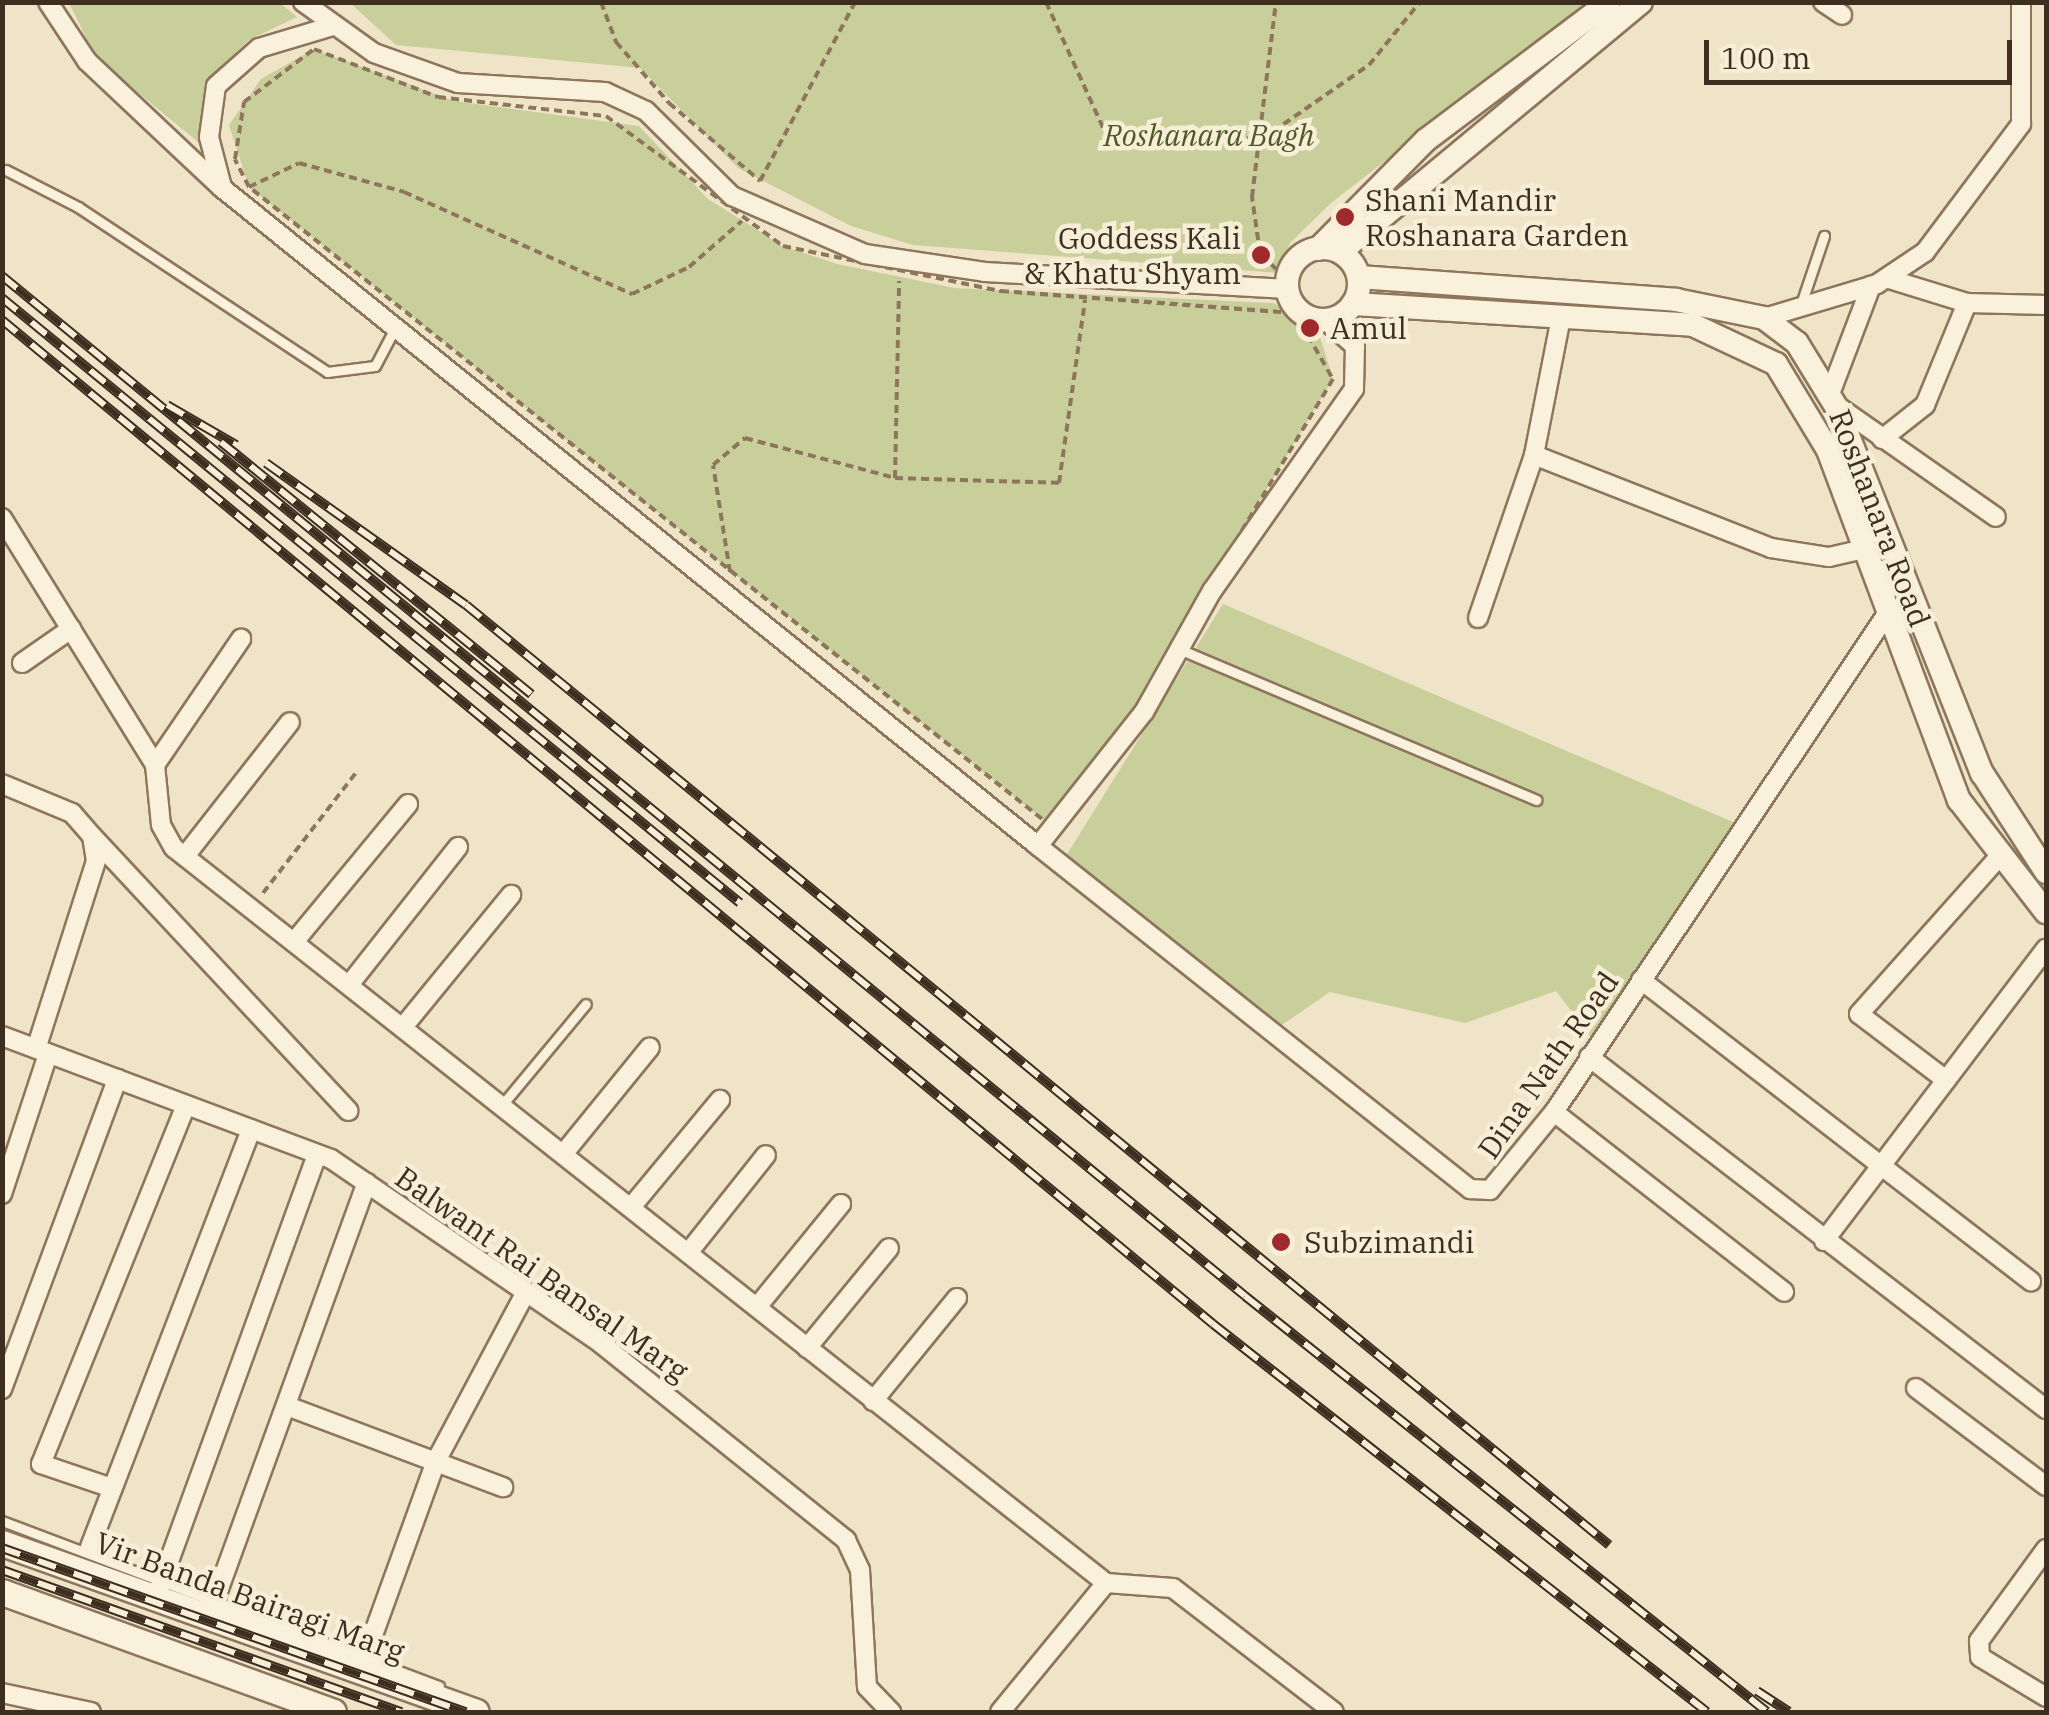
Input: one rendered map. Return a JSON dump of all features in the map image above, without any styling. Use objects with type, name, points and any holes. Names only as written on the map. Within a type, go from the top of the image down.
[{"type":"main road","name":"Vir Banda Bairagi Marg","points":[[2,1543],[160,1587],[363,1663],[477,1712]]},
{"type":"main road","points":[[2,1592],[333,1712]]},
{"type":"street","name":"Dina Nath Road","points":[[48,2],[88,60],[222,188],[1470,1189],[1498,1184],[1554,1112],[1885,617]]},
{"type":"street","points":[[303,2],[374,53],[458,83],[605,92],[646,111],[732,196],[864,254],[985,272],[1288,282],[1641,2]]},
{"type":"street","points":[[1329,250],[1418,148],[1608,2]]},
{"type":"street","points":[[1823,2],[1842,15]]},
{"type":"street","points":[[1764,318],[1880,282],[1915,264],[2016,136],[2021,2]]},
{"type":"street","points":[[222,188],[209,137],[216,86],[259,48],[333,26]]},
{"type":"street","points":[[1325,320],[1354,304],[1359,278],[1329,250]]},
{"type":"street","name":"Roshanara Road","points":[[1359,278],[1676,300],[1764,318],[1796,343],[1833,400],[1911,607],[1982,773],[2046,872]]},
{"type":"street","points":[[1038,846],[1144,712],[1180,649],[1354,389],[1355,346],[1325,320],[1298,310],[1288,282]]},
{"type":"street","points":[[1880,282],[1968,303],[2046,305]]},
{"type":"street","points":[[1880,282],[1833,400],[1882,439],[1996,517]]},
{"type":"street","points":[[1882,439],[1925,405],[1968,303]]},
{"type":"street","name":"Roshanara Road","points":[[1354,304],[1692,325],[1776,364],[1820,433],[1944,770],[1998,858],[2046,912]]},
{"type":"street","points":[[1478,618],[1534,454],[1561,318]]},
{"type":"street","points":[[1534,454],[1771,548],[1830,558],[1864,549]]},
{"type":"street","points":[[2,518],[155,765],[161,824],[184,856],[1106,1583],[1173,1588],[1334,1712]]},
{"type":"street","points":[[1885,617],[1911,607]]},
{"type":"street","points":[[22,662],[71,629]]},
{"type":"street","points":[[155,765],[241,639]]},
{"type":"street","points":[[184,856],[290,722]]},
{"type":"street","points":[[2,784],[72,814],[348,1111]]},
{"type":"street","points":[[294,942],[408,804]]},
{"type":"street","points":[[2,1194],[93,888],[92,836]]},
{"type":"street","points":[[349,985],[458,846]]},
{"type":"street","points":[[1946,1080],[1858,1014],[1998,858]]},
{"type":"street","points":[[402,1027],[511,894]]},
{"type":"street","points":[[1824,1241],[2046,949]]},
{"type":"street","points":[[1640,980],[2031,1281]]},
{"type":"street","name":"Balwant Rai Bansal Marg","points":[[2,1036],[317,1154],[526,1292],[846,1540],[860,1570],[868,1687],[891,1712]]},
{"type":"street","points":[[564,1152],[650,1047]]},
{"type":"street","points":[[1590,1058],[2046,1408]]},
{"type":"street","points":[[2,1389],[117,1079]]},
{"type":"street","points":[[632,1206],[720,1100]]},
{"type":"street","points":[[112,1488],[41,1464],[186,1104]]},
{"type":"street","points":[[1554,1112],[1784,1292]]},
{"type":"street","points":[[90,1547],[252,1129]]},
{"type":"street","points":[[160,1587],[317,1154]]},
{"type":"street","points":[[688,1252],[766,1156]]},
{"type":"street","points":[[212,1606],[367,1184]]},
{"type":"street","points":[[757,1307],[842,1204]]},
{"type":"street","points":[[807,1348],[889,1248]]},
{"type":"street","points":[[363,1663],[436,1461],[526,1292]]},
{"type":"street","points":[[873,1401],[957,1298]]},
{"type":"street","points":[[1916,1388],[2046,1486]]},
{"type":"street","points":[[287,1406],[502,1487]]},
{"type":"street","points":[[2046,1549],[1978,1641],[1980,1656],[2046,1697]]},
{"type":"street","points":[[1000,1712],[1106,1583]]},
{"type":"street","points":[[2,1693],[91,1712]]},
{"type":"lane","points":[[6,170],[78,206],[327,372],[376,366],[395,328]]},
{"type":"lane","points":[[1801,305],[1824,236]]},
{"type":"lane","points":[[1180,649],[1536,800]]},
{"type":"lane","points":[[502,1105],[586,1004]]},
{"type":"lane","points":[[2,1521],[90,1547],[160,1587]]},
{"type":"path","points":[[601,2],[616,42],[669,102],[760,181],[855,2]]},
{"type":"path","points":[[1046,2],[1104,130],[1262,139],[1368,65],[1420,2]]},
{"type":"path","points":[[1276,2],[1252,198],[1260,253],[1288,282]]},
{"type":"path","points":[[314,49],[438,96],[606,116],[783,246],[1000,291],[1295,313],[1333,379],[1118,735],[1052,827],[249,187],[234,159],[244,102],[314,49]]},
{"type":"path","points":[[249,187],[300,163],[404,192],[632,294],[690,267],[742,221]]},
{"type":"path","points":[[896,478],[900,280]]},
{"type":"path","points":[[730,572],[713,464],[745,438],[896,478],[1060,483],[1085,298]]},
{"type":"path","points":[[250,908],[358,770]]},
{"type":"green space","points":[[69,3],[280,3],[297,17],[249,40],[205,82],[198,142],[96,58]]},
{"type":"green space","name":"Roshanara Bagh","points":[[350,3],[1589,3],[1331,203],[1290,243],[1279,273],[913,245],[851,226],[738,168],[640,68],[396,45]]},
{"type":"green space","points":[[314,49],[454,101],[639,126],[708,199],[783,246],[837,264],[955,288],[1274,303],[1320,337],[1333,379],[1119,735],[1052,827],[249,187],[229,125],[261,79]]},
{"type":"green space","points":[[1223,604],[1747,828],[1605,1056],[1556,991],[1465,1023],[1330,992],[1276,1029],[1064,859]]},
{"type":"railway","points":[[2,276],[1245,1296],[1767,1712]]},
{"type":"railway","points":[[2,298],[740,903]]},
{"type":"railway","points":[[2,320],[1213,1324],[1707,1712]]},
{"type":"railway","points":[[167,405],[236,445]]},
{"type":"railway","points":[[221,442],[531,694]]},
{"type":"railway","points":[[266,463],[466,605],[1609,1545]]},
{"type":"railway","points":[[2,1548],[466,1712]]},
{"type":"railway","points":[[2,1570],[401,1712]]},
{"type":"railway","points":[[1757,1691],[1789,1712]]},
{"type":"place","name":"Shani Mandir Roshanara Garden","points":[[1345,217]]},
{"type":"place","name":"Goddess Kali & Khatu Shyam","points":[[1261,255]]},
{"type":"place","name":"Amul","points":[[1310,328]]},
{"type":"place","name":"Subzimandi","points":[[1281,1242]]}]
